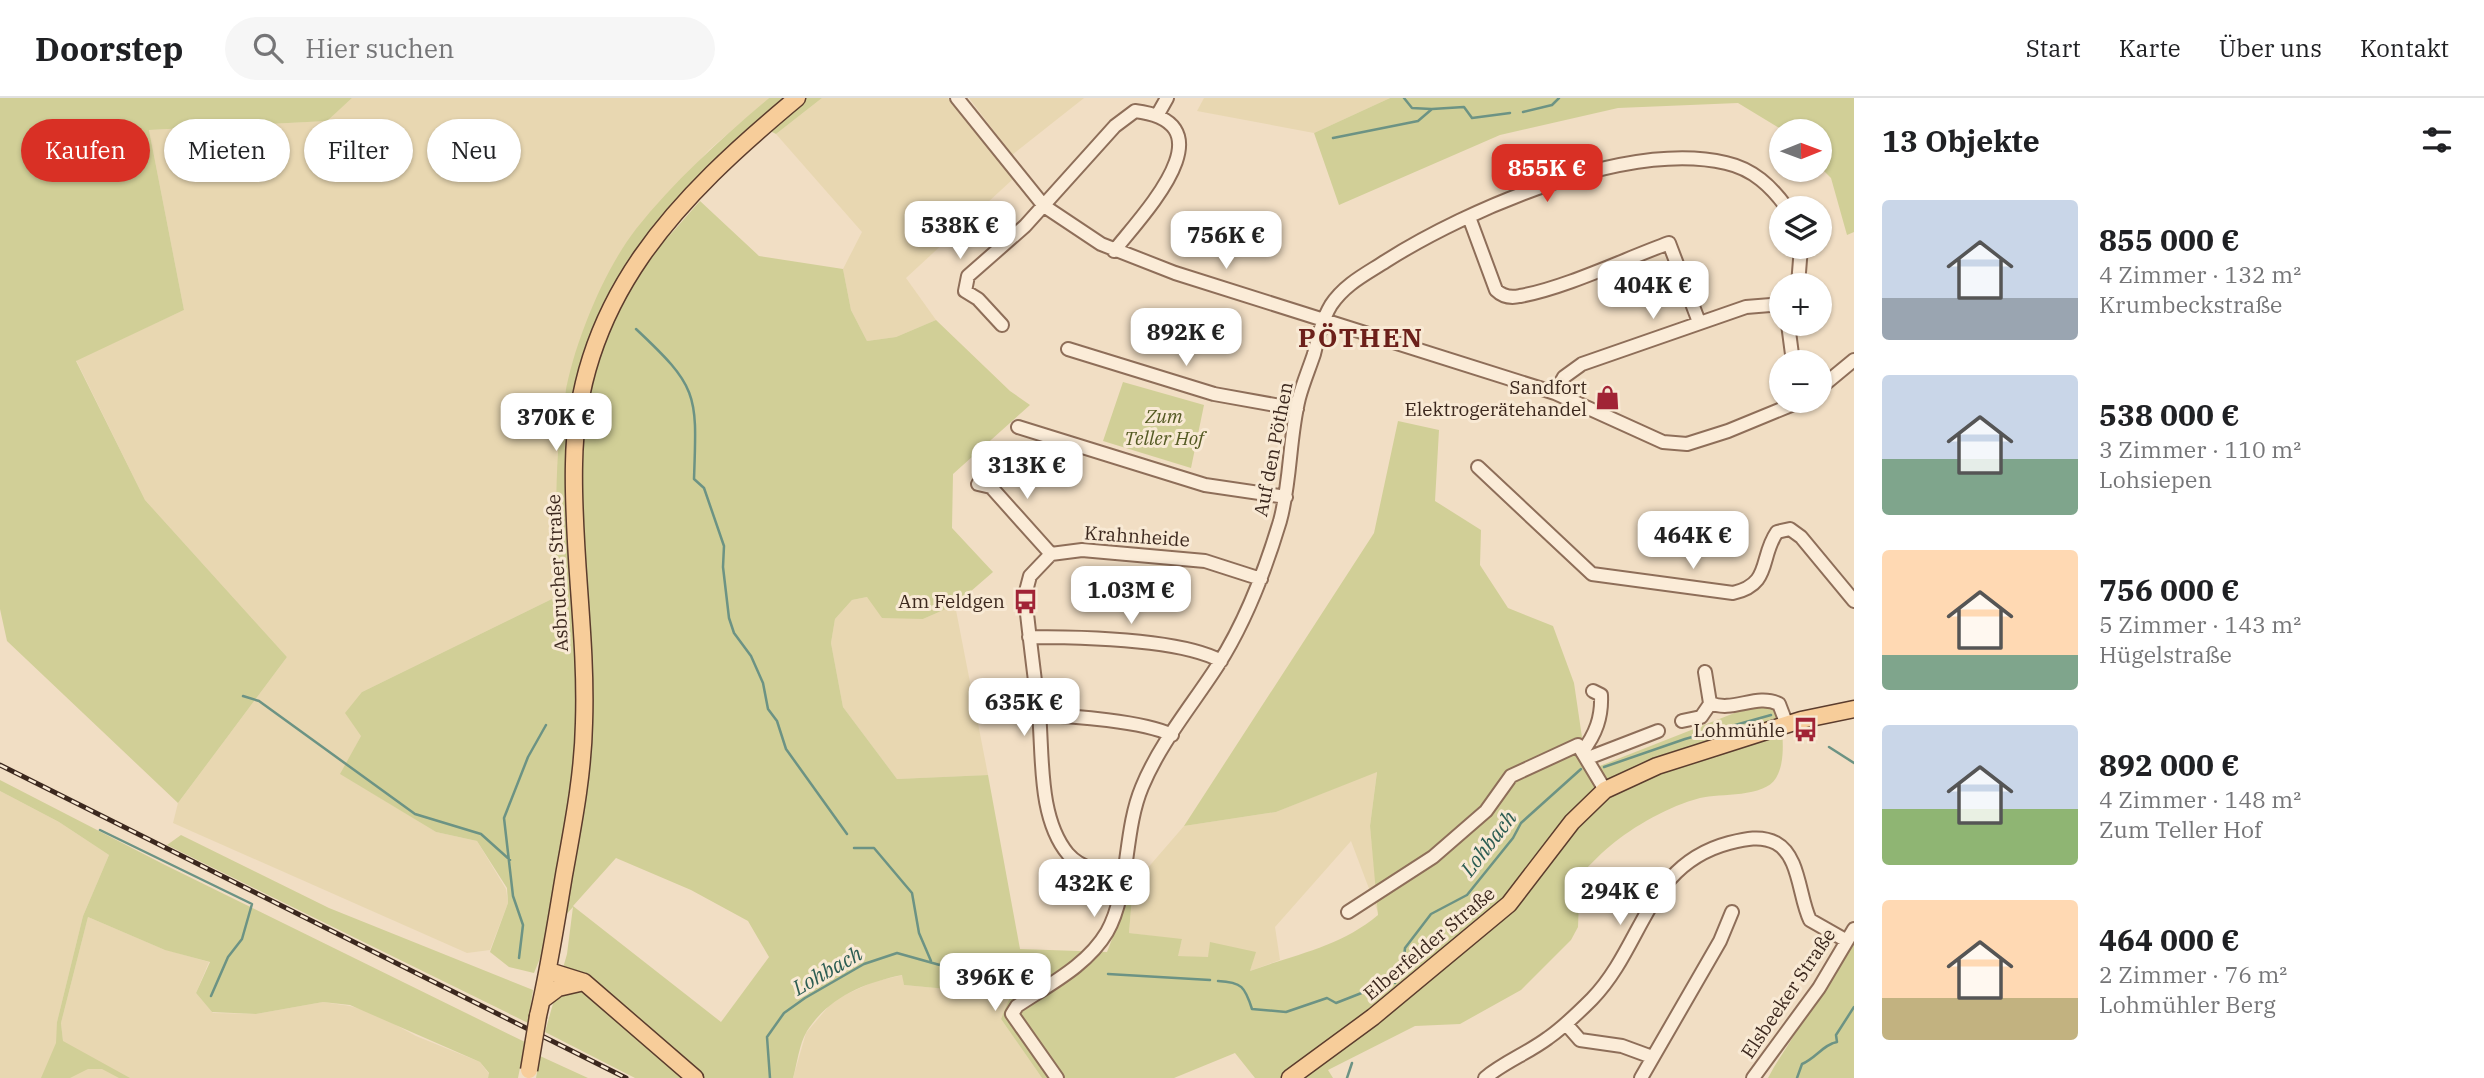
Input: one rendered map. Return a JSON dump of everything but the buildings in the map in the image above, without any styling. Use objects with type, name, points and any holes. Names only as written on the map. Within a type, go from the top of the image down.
[{"type":"main road","name":"Asbrucher Straße","points":[[528,1074],[577,804],[584,723],[574,463],[576,421],[584,380],[612,302],[649,243],[717,167],[797,98]]},
{"type":"main road","name":"Elberfelder Straße","points":[[1290,1078],[1383,1009],[1509,904],[1572,822],[1605,790],[1657,766],[1787,725],[1854,709]]},
{"type":"main road","points":[[548,971],[583,982],[695,1078]]},
{"type":"main road","points":[[540,1008],[558,988],[583,982]]},
{"type":"street","points":[[957,98],[1044,206],[1114,251],[1175,274],[1324,318],[1555,393],[1609,415],[1651,439],[1675,444],[1728,431],[1772,413]]},
{"type":"street","points":[[1158,114],[1167,98]]},
{"type":"street","points":[[1002,325],[978,299],[965,291],[968,276],[1044,206],[1115,125],[1135,111],[1158,114],[1171,122],[1179,138],[1180,150],[1172,172],[1153,203],[1114,251]]},
{"type":"street","name":"Auf den Pöthen","points":[[1058,1078],[1012,1014],[1017,1006],[1093,952],[1112,920],[1118,902],[1127,840],[1143,784],[1221,661],[1261,579],[1286,496],[1297,409],[1324,318],[1346,286],[1433,233],[1469,217],[1565,179],[1624,165],[1690,158],[1725,162],[1757,175],[1776,196]]},
{"type":"street","points":[[1469,217],[1496,290],[1506,297],[1518,297],[1541,290],[1669,243],[1699,322]]},
{"type":"street","points":[[1555,393],[1564,377],[1582,365],[1699,322],[1746,307],[1769,305]]},
{"type":"street","points":[[1068,349],[1214,394],[1297,409]]},
{"type":"street","points":[[1832,377],[1854,360]]},
{"type":"street","points":[[1018,427],[1205,485],[1286,496]]},
{"type":"street","points":[[1478,467],[1549,537],[1592,574],[1733,593],[1747,590],[1756,584],[1765,567],[1768,545],[1777,532],[1790,529],[1801,537],[1854,601]]},
{"type":"street","points":[[978,484],[991,487],[1051,554],[1030,576],[1024,595],[1046,790],[1061,844],[1078,863],[1090,869],[1122,873]]},
{"type":"street","name":"Krahnheide","points":[[1051,554],[1082,550],[1185,558],[1225,565],[1261,579]]},
{"type":"street","points":[[1029,638],[1064,637],[1178,645],[1203,651],[1221,661]]},
{"type":"street","points":[[1682,721],[1701,717],[1710,704],[1705,671]]},
{"type":"street","points":[[1585,755],[1602,709],[1601,695],[1593,691]]},
{"type":"street","points":[[1710,704],[1720,707],[1767,698],[1779,704],[1787,725]]},
{"type":"street","points":[[1039,715],[1071,716],[1150,726],[1172,735]]},
{"type":"street","points":[[1585,755],[1658,731]]},
{"type":"street","points":[[1348,912],[1433,857],[1486,811],[1511,776],[1578,745],[1605,790]]},
{"type":"street","points":[[1485,1078],[1566,1024],[1609,979],[1651,902],[1670,877],[1692,859],[1723,845],[1754,838],[1777,844],[1790,859],[1810,920],[1847,941]]},
{"type":"street","points":[[1640,1078],[1720,941],[1732,912]]},
{"type":"street","name":"Elsbeeker Straße","points":[[1753,1078],[1819,988],[1854,929]]},
{"type":"street","points":[[1566,1024],[1580,1040],[1622,1046],[1652,1057]]},
{"type":"shaded area","points":[[352,98],[769,98],[709,150],[636,230],[609,274],[583,334],[565,393],[559,455],[556,597],[362,692],[361,736],[341,774],[436,832],[477,841],[506,889],[508,903],[490,950],[467,953],[173,823],[178,803],[287,657],[145,500],[76,360],[184,310],[150,130],[164,129],[164,182],[290,182],[290,123],[304,122],[304,182],[413,182],[413,119],[328,119]]},
{"type":"shaded area","points":[[822,98],[948,98],[1013,179],[906,278],[936,320],[896,337],[867,341],[851,310],[843,269],[862,232],[776,134]]},
{"type":"shaded area","points":[[969,98],[1084,98],[1012,155]]},
{"type":"shaded area","points":[[1204,98],[1390,98],[1314,133],[1197,111]]},
{"type":"shaded area","points":[[867,597],[923,619],[955,605],[988,775],[897,779],[843,707],[831,643],[835,619],[852,600]]},
{"type":"shaded area","points":[[1377,771],[1370,826],[1379,915],[1351,841],[1275,927],[1280,960],[1250,971],[1255,953],[1210,943],[1209,958],[1177,956],[1182,940],[1129,933],[1133,885],[1184,826],[1276,812]]},
{"type":"shaded area","points":[[0,791],[59,822],[109,855],[83,916],[57,1022],[63,1041],[61,1023],[88,917],[163,949],[209,962],[196,993],[213,1013],[256,1014],[323,1002],[350,1006],[374,1013],[416,1036],[480,1062],[489,1074],[488,1078],[0,1078]]},
{"type":"shaded area","points":[[903,975],[904,985],[1012,995],[1001,1019],[1042,1078],[793,1078],[806,1033],[834,1000],[873,982]]},
{"type":"green space","points":[[0,98],[352,98],[329,119],[304,119],[304,122],[290,123],[290,119],[164,119],[164,129],[150,130],[150,119],[21,119],[21,182],[150,182],[150,135],[184,310],[76,361],[145,500],[287,657],[178,803],[7,641],[0,609]]},
{"type":"green space","points":[[769,98],[822,98],[776,134],[756,124],[684,191],[670,235],[700,201],[759,256],[843,269],[851,310],[867,341],[896,337],[936,320],[1010,391],[1030,405],[953,474],[952,528],[993,572],[955,605],[923,619],[882,618],[867,597],[852,600],[835,619],[831,643],[843,707],[897,779],[988,775],[1020,949],[1107,952],[1133,885],[1129,933],[1182,939],[1178,956],[1208,957],[1210,942],[1256,952],[1250,971],[1333,942],[1378,915],[1370,826],[1377,772],[1276,812],[1184,826],[1374,533],[1398,421],[1439,430],[1435,501],[1481,530],[1480,565],[1508,608],[1553,626],[1574,683],[1587,771],[1765,701],[1782,720],[1782,757],[1776,778],[1762,789],[1752,792],[1688,802],[1664,811],[1630,831],[1574,879],[1579,899],[1578,927],[1571,940],[1521,990],[1460,1024],[1415,1026],[1328,1070],[1333,1078],[1255,1078],[1235,1053],[1174,1078],[1042,1078],[1001,1019],[1011,995],[904,985],[902,975],[861,987],[826,1009],[804,1036],[793,1078],[635,1078],[545,1032],[567,954],[573,907],[551,931],[534,973],[509,967],[490,952],[508,903],[507,888],[477,841],[436,832],[340,774],[361,736],[345,713],[362,692],[556,597],[556,495],[561,420],[575,353],[592,308],[624,246],[651,211],[717,144]],"holes":[[[616,858],[691,890],[748,921],[769,957],[721,1022],[573,906]]]},
{"type":"green space","points":[[1390,98],[1854,98],[1854,232],[1847,235],[1832,182],[1832,119],[1769,119],[1769,122],[1738,103],[1618,108],[1500,135],[1339,205],[1314,133]]},
{"type":"green space","name":"Zum Teller Hof","points":[[1123,382],[1204,405],[1191,468],[1103,441]]},
{"type":"green space","points":[[0,780],[165,865],[525,1042],[518,1078],[488,1078],[489,1073],[480,1062],[350,1005],[323,1002],[256,1014],[212,1012],[196,993],[210,962],[165,950],[88,917],[61,1023],[63,1041],[130,1078],[119,1078],[102,1069],[88,1069],[70,1078],[41,1078],[56,1043],[57,1022],[83,916],[109,855],[59,822],[0,791]]},
{"type":"green space","points":[[181,835],[329,908],[533,990],[528,1023],[167,845]]},
{"type":"green space","points":[[1854,941],[1854,1078],[1768,1078],[1774,1067]]},
{"type":"green space","points":[[540,1056],[588,1078],[536,1078]]},
{"type":"waterway","points":[[1404,98],[1412,108],[1431,109]]},
{"type":"waterway","points":[[1523,112],[1552,105],[1559,98]]},
{"type":"waterway","points":[[1333,138],[1418,121],[1432,109],[1464,107],[1472,118],[1510,113]]},
{"type":"waterway","points":[[636,329],[672,365],[690,394],[695,428],[694,479],[704,488],[724,546],[723,567],[729,618],[734,633],[751,656],[763,683],[768,709],[777,721],[786,749],[847,834]]},
{"type":"waterway","points":[[243,696],[259,701],[415,814],[481,834],[510,860]]},
{"type":"waterway","name":"Lohbach","points":[[1604,767],[1685,739],[1771,715]]},
{"type":"waterway","points":[[519,958],[523,925],[513,896],[504,818],[528,757],[546,725]]},
{"type":"waterway","name":"Lohbach","points":[[1829,747],[1854,763]]},
{"type":"waterway","name":"Lohbach","points":[[1218,981],[1241,987],[1252,1009],[1286,1012],[1327,998],[1336,1003],[1382,985],[1404,957],[1405,948],[1431,914],[1467,895],[1513,838],[1521,823],[1581,769]]},
{"type":"waterway","points":[[100,830],[252,904],[242,939],[228,957],[211,996]]},
{"type":"waterway","points":[[854,848],[874,848],[912,893],[919,933],[931,961]]},
{"type":"waterway","name":"Lohbach","points":[[770,1078],[767,1037],[784,1013],[864,964],[897,953],[947,967],[977,964],[1038,968]]},
{"type":"waterway","points":[[1394,972],[1395,983]]},
{"type":"waterway","name":"Lohbach","points":[[1108,974],[1210,980]]},
{"type":"waterway","points":[[1797,1078],[1802,1064],[1837,1042],[1836,1035],[1854,1007]]},
{"type":"waterway","points":[[1347,1078],[1352,1063]]},
{"type":"railway","points":[[0,765],[626,1078]]},
{"type":"place","name":"Sandfort Elektrogerätehandel","points":[[1607,398]]},
{"type":"place","name":"Am Feldgen","points":[[1025,601]]},
{"type":"place","name":"Lohmühle","points":[[1805,730]]},
{"type":"district","name":"PÖTHEN","points":[[1361,337]]}]
